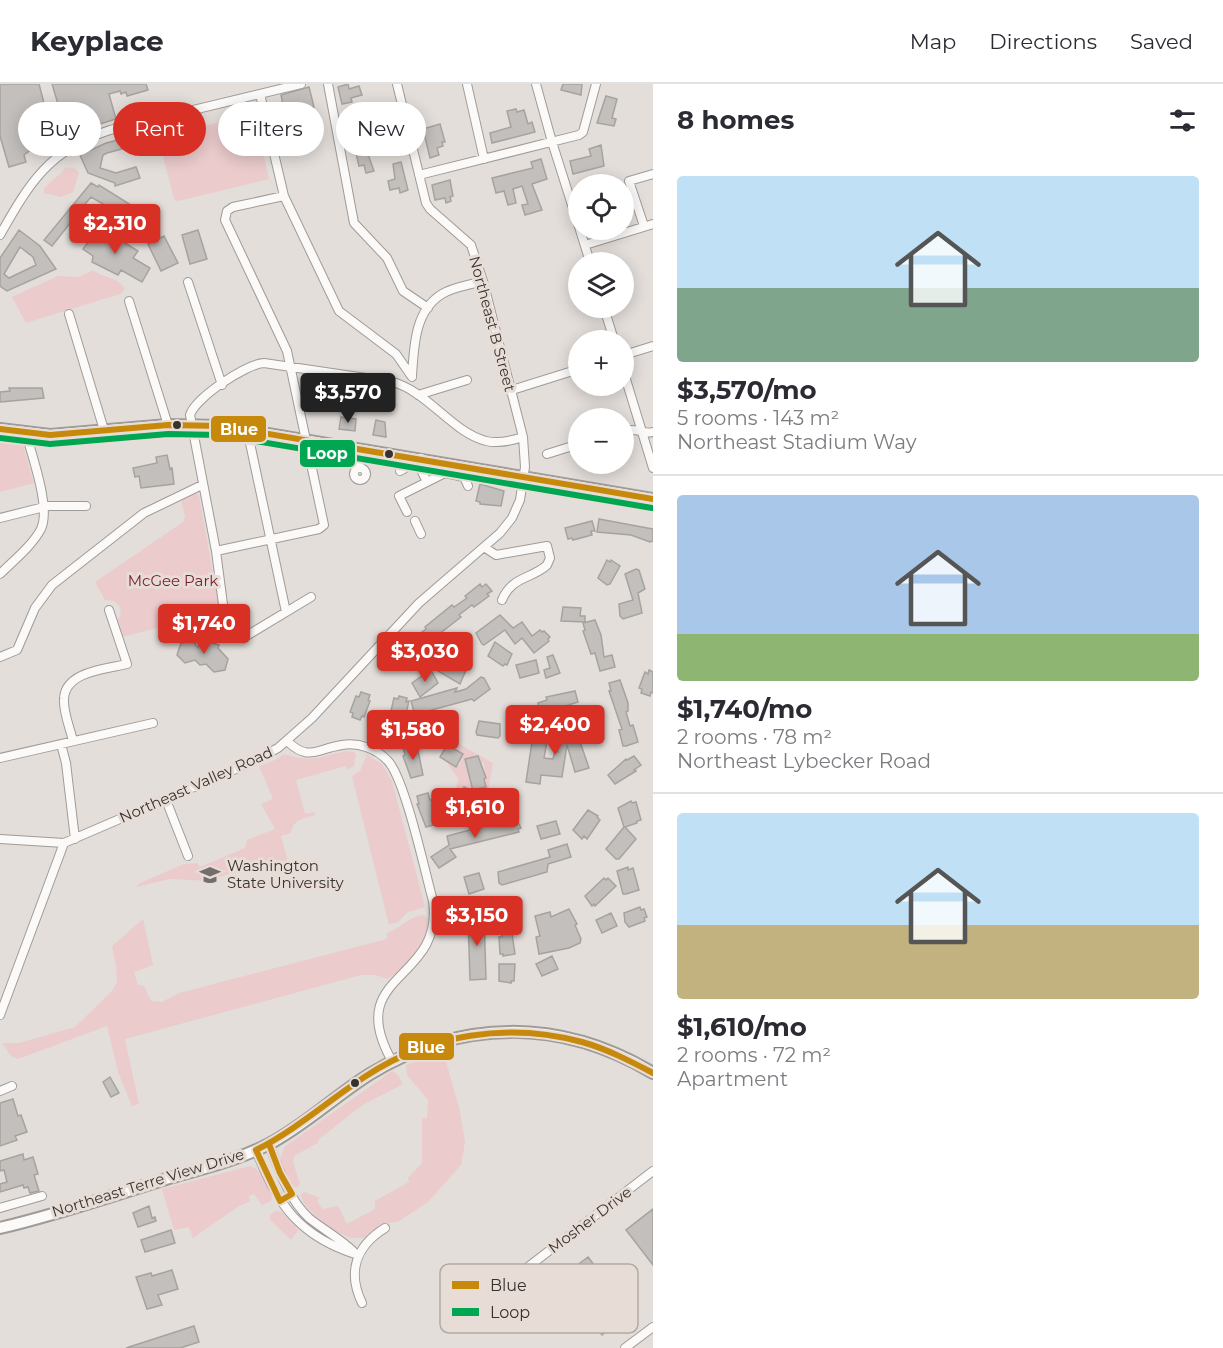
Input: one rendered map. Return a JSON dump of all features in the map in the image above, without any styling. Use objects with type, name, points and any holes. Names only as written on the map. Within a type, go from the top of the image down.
[{"type":"main road","points":[[0,429],[57,435],[191,424],[247,429],[305,438],[420,463],[653,499]]},
{"type":"main road","name":"Northeast Terre View Drive","points":[[0,1228],[212,1166],[256,1150],[269,1144],[392,1061],[427,1046],[469,1035],[506,1031],[562,1036],[609,1049],[653,1073]]},
{"type":"street","points":[[0,235],[32,181],[52,161],[81,142],[110,130],[301,84]]},
{"type":"street","points":[[328,84],[354,223],[387,258],[403,291],[428,308]]},
{"type":"street","name":"Northeast B Street","points":[[398,84],[426,203],[471,244],[483,281],[523,437],[524,478]]},
{"type":"street","points":[[466,84],[484,159]]},
{"type":"street","points":[[537,84],[568,193]]},
{"type":"street","points":[[420,175],[576,137],[583,132],[596,84]]},
{"type":"street","points":[[260,94],[284,196],[339,310],[396,354],[412,377]]},
{"type":"street","points":[[644,226],[629,181],[653,174]]},
{"type":"street","points":[[216,550],[323,527],[292,366],[225,220],[227,211],[233,207],[284,196]]},
{"type":"street","points":[[585,245],[653,224]]},
{"type":"street","points":[[583,240],[587,252]]},
{"type":"street","points":[[408,387],[412,377],[416,332],[428,308],[442,294],[483,281]]},
{"type":"street","points":[[188,282],[222,385]]},
{"type":"street","points":[[129,302],[168,425]]},
{"type":"street","points":[[69,314],[104,430]]},
{"type":"street","points":[[634,352],[653,346]]},
{"type":"street","points":[[312,597],[243,638],[226,621],[216,550],[191,424],[191,412],[194,407],[247,366],[256,363],[292,366],[393,382],[408,387],[481,439],[498,442],[523,437]]},
{"type":"street","points":[[510,391],[568,373]]},
{"type":"street","points":[[418,395],[466,380]]},
{"type":"street","points":[[631,396],[653,468]]},
{"type":"street","points":[[634,428],[642,432],[653,432]]},
{"type":"street","points":[[247,429],[286,612]]},
{"type":"street","points":[[0,574],[40,530],[44,507],[26,433]]},
{"type":"street","points":[[547,454],[568,447]]},
{"type":"street","points":[[312,463],[345,460],[363,469]]},
{"type":"street","points":[[400,471],[420,463],[427,482]]},
{"type":"street","points":[[407,512],[399,496],[447,473],[464,477],[468,486]]},
{"type":"street","name":"Northeast Valley Road","points":[[0,839],[64,843],[267,755],[287,741],[312,718],[419,603],[484,547],[512,518],[520,500],[524,478]]},
{"type":"street","points":[[0,657],[17,650],[35,608],[52,585],[144,513],[202,484]]},
{"type":"street","points":[[0,518],[44,507],[77,504],[86,506]]},
{"type":"street","points":[[415,521],[421,534]]},
{"type":"street","points":[[484,547],[496,555],[547,546],[550,558],[545,567],[528,574],[508,589],[502,600]]},
{"type":"street","points":[[73,741],[64,699],[67,688],[72,681],[81,676],[127,664],[109,610]]},
{"type":"street","points":[[0,758],[153,723]]},
{"type":"street","points":[[287,741],[298,751],[309,753],[342,745],[364,746],[388,761],[399,781],[433,901],[434,922],[423,952],[388,989],[379,1003],[378,1030],[392,1061]]},
{"type":"street","points":[[61,744],[66,763],[75,839]]},
{"type":"street","points":[[166,800],[188,856]]},
{"type":"street","points":[[0,1015],[64,843]]},
{"type":"street","points":[[0,1091],[12,1086]]},
{"type":"street","points":[[269,1144],[280,1173],[308,1217],[358,1255]]},
{"type":"street","points":[[256,1150],[280,1201],[305,1230],[358,1255]]},
{"type":"street","name":"Mosher Drive","points":[[532,1264],[653,1171]]},
{"type":"street","points":[[280,1201],[292,1194]]},
{"type":"street","points":[[0,1208],[42,1196]]},
{"type":"street","points":[[305,1230],[314,1221]]},
{"type":"street","points":[[362,1303],[354,1282],[358,1255],[373,1235],[385,1228]]},
{"type":"street","points":[[625,1348],[653,1327]]},
{"type":"green space","points":[[218,122],[218,156],[264,156],[269,179],[178,201],[174,199],[163,156],[206,156],[206,126]]},
{"type":"green space","points":[[66,167],[76,169],[79,173],[73,192],[61,197],[44,193],[44,189]]},
{"type":"green space","points":[[93,270],[119,282],[125,289],[120,294],[26,323],[12,297],[58,276],[79,277]]},
{"type":"green space","points":[[3,438],[22,442],[34,483],[0,492],[0,441]]},
{"type":"green space","name":"McGee Park","points":[[195,493],[199,495],[220,612],[122,637],[117,621],[121,610],[114,601],[105,600],[95,582],[183,522],[185,516],[181,501]]},
{"type":"green space","points":[[459,744],[493,763],[487,798],[471,802],[472,807],[464,810],[472,791],[466,787],[459,794],[456,790],[458,778],[448,762],[456,767],[460,764],[463,755],[456,750]],"holes":[[[478,756],[480,763],[484,763],[486,787],[475,789],[467,767],[467,759]]]},
{"type":"green space","points":[[345,751],[356,754],[354,766],[348,770],[346,766],[296,780],[305,814],[314,812],[315,815],[299,820],[291,833],[281,836],[288,863],[276,861],[259,863],[209,881],[170,879],[136,887],[140,883],[184,864],[197,863],[200,867],[245,848],[247,840],[275,829],[261,804],[273,799],[259,766],[284,754],[308,759]]},
{"type":"green space","points":[[367,755],[382,764],[392,781],[425,907],[408,912],[398,922],[389,925],[352,776],[360,771]]},
{"type":"green space","points":[[423,915],[428,918],[420,945],[403,968],[387,979],[375,975],[361,975],[125,1039],[139,1104],[132,1106],[118,1072],[107,1026],[18,1059],[11,1056],[2,1043],[19,1043],[75,1027],[112,991],[117,982],[112,946],[143,919],[153,965],[134,972],[138,985],[144,986],[151,1001],[162,1002],[179,993],[387,939],[387,933]]},
{"type":"green space","points":[[443,1051],[460,1111],[465,1142],[461,1165],[428,1202],[399,1221],[381,1225],[363,1238],[342,1234],[313,1213],[301,1195],[304,1192],[320,1198],[317,1200],[322,1209],[338,1206],[347,1224],[375,1209],[375,1201],[409,1182],[408,1178],[422,1163],[422,1118],[427,1118],[428,1100],[407,1075],[406,1065]]},
{"type":"green space","points":[[392,1071],[397,1074],[403,1084],[361,1106],[318,1140],[318,1143],[294,1156],[293,1162],[300,1184],[297,1187],[292,1186],[279,1163],[284,1147]]},
{"type":"green space","points":[[250,1166],[264,1179],[272,1198],[271,1201],[262,1205],[254,1194],[249,1196],[250,1201],[193,1238],[189,1227],[174,1230],[162,1189]]},
{"type":"green space","points":[[275,1211],[282,1212],[298,1230],[291,1240],[270,1220],[270,1215]]},
{"type":"building","points":[[0,84],[39,84],[44,102],[18,102],[18,156],[24,156],[26,162],[9,167],[0,136]]},
{"type":"building","points":[[52,84],[146,84],[148,90],[127,96],[126,92],[121,94],[120,91],[109,94],[113,120],[101,124],[101,102],[57,102]]},
{"type":"building","points":[[348,84],[349,89],[359,86],[362,95],[351,98],[352,102],[342,102],[338,87]]},
{"type":"building","points":[[563,84],[582,84],[581,95],[561,90]]},
{"type":"building","points":[[309,87],[313,102],[282,102],[281,95]]},
{"type":"building","points":[[606,96],[617,99],[612,118],[616,119],[614,126],[597,123]]},
{"type":"building","points":[[516,109],[517,112],[524,110],[528,124],[532,122],[535,132],[492,143],[490,133],[511,127],[507,111]]},
{"type":"building","points":[[440,124],[445,142],[442,142],[443,146],[437,148],[439,155],[430,158],[426,141],[426,128]]},
{"type":"building","points":[[113,141],[113,151],[103,155],[100,168],[116,173],[136,167],[140,178],[115,186],[115,183],[88,173],[80,156],[101,156],[101,145]]},
{"type":"building","points":[[601,145],[604,166],[573,174],[570,161],[591,156],[589,149]]},
{"type":"building","points":[[357,156],[369,156],[374,171],[366,173],[364,165],[359,166]]},
{"type":"building","points":[[541,159],[547,179],[532,184],[542,210],[525,215],[522,205],[528,204],[522,186],[513,189],[516,203],[508,205],[504,191],[496,193],[492,178],[533,168],[531,162]]},
{"type":"building","points":[[401,162],[408,190],[400,193],[399,188],[390,190],[388,181],[395,179],[393,164]]},
{"type":"building","points":[[450,180],[453,196],[450,197],[451,201],[446,203],[445,198],[435,200],[432,185]]},
{"type":"building","points":[[91,183],[98,187],[99,185],[155,220],[149,229],[126,214],[122,219],[115,215],[117,212],[91,197],[75,216],[80,220],[76,225],[71,222],[52,246],[44,240]]},
{"type":"building","points":[[99,227],[138,251],[133,258],[150,268],[142,282],[121,270],[118,275],[92,262],[93,256],[83,249]]},
{"type":"building","points":[[19,230],[40,246],[56,269],[7,291],[0,286],[0,258]],"holes":[[[20,247],[33,257],[36,265],[9,278],[4,274]]]},
{"type":"building","points":[[198,230],[207,259],[190,264],[182,235]]},
{"type":"building","points":[[164,236],[178,263],[161,271],[148,244]]},
{"type":"building","points":[[9,388],[42,388],[44,398],[0,402],[0,392],[10,391]]},
{"type":"building","points":[[341,417],[356,419],[355,431],[339,429]]},
{"type":"building","points":[[376,420],[385,422],[386,437],[373,435]]},
{"type":"building","points":[[167,455],[170,469],[172,468],[174,484],[141,488],[139,476],[135,477],[133,468],[157,463],[156,457]]},
{"type":"building","points":[[480,484],[504,491],[501,506],[480,504],[476,501]]},
{"type":"building","points":[[599,519],[653,529],[653,541],[631,535],[597,532]]},
{"type":"building","points":[[592,521],[595,531],[591,531],[592,535],[573,540],[568,539],[565,528]]},
{"type":"building","points":[[607,560],[620,566],[610,584],[607,585],[598,578]]},
{"type":"building","points":[[639,570],[645,589],[638,593],[642,613],[623,619],[620,616],[619,604],[633,600],[625,574]]},
{"type":"building","points":[[480,584],[482,587],[486,584],[492,591],[487,594],[489,596],[474,607],[472,605],[459,615],[461,617],[434,638],[432,636],[420,645],[422,647],[395,668],[393,666],[390,669],[384,662],[387,660],[385,657],[426,629],[425,627],[452,605],[454,607],[467,598],[465,596]]},
{"type":"building","points":[[563,607],[581,608],[580,616],[585,616],[585,622],[561,621]]},
{"type":"building","points":[[500,615],[513,628],[522,622],[532,636],[540,630],[544,631],[550,637],[549,641],[534,653],[522,638],[515,644],[505,630],[484,645],[482,644],[476,633]]},
{"type":"building","points":[[595,620],[601,635],[604,657],[612,655],[615,667],[600,671],[595,653],[591,654],[583,631],[585,630],[583,623]]},
{"type":"building","points":[[200,639],[219,645],[218,648],[228,659],[225,670],[214,672],[206,664],[200,665],[195,660],[185,663],[177,655],[181,643],[193,641],[198,648]]},
{"type":"building","points":[[495,642],[512,654],[507,665],[503,666],[488,656]]},
{"type":"building","points":[[553,655],[560,673],[546,678],[544,670],[550,668],[547,657]]},
{"type":"building","points":[[448,659],[466,670],[460,684],[438,671]]},
{"type":"building","points":[[536,660],[539,673],[520,678],[516,665]]},
{"type":"building","points":[[649,670],[653,672],[653,693],[651,692],[650,696],[641,693],[642,689],[639,688],[645,672],[648,674]]},
{"type":"building","points":[[429,671],[438,683],[420,697],[412,683]]},
{"type":"building","points":[[481,677],[490,689],[474,701],[472,699],[417,714],[416,711],[414,712],[411,701],[457,688],[455,692],[466,689]]},
{"type":"building","points":[[620,680],[628,703],[626,712],[630,726],[633,725],[638,742],[626,746],[623,746],[619,730],[622,729],[609,691],[611,691],[609,683]]},
{"type":"building","points":[[575,691],[578,702],[550,711],[546,707],[539,709],[538,703],[547,700],[546,697]]},
{"type":"building","points":[[361,692],[370,695],[368,700],[370,701],[364,717],[362,716],[360,720],[352,717],[353,713],[350,712],[356,696],[359,697]]},
{"type":"building","points":[[399,696],[407,698],[406,702],[409,701],[405,718],[402,717],[401,720],[390,715],[394,698],[398,699]]},
{"type":"building","points":[[479,721],[500,724],[500,736],[498,738],[477,735]]},
{"type":"building","points":[[575,727],[589,768],[575,772],[567,745],[562,777],[541,775],[540,784],[526,782],[533,735],[548,736],[544,758],[553,759],[555,751],[558,752],[554,732]]},
{"type":"building","points":[[414,744],[416,752],[418,751],[423,775],[411,778],[403,756],[405,755],[403,747]]},
{"type":"building","points":[[447,745],[463,754],[456,767],[440,757]]},
{"type":"building","points":[[478,756],[486,778],[484,779],[486,787],[477,789],[464,810],[460,809],[454,802],[464,787],[473,791],[465,759]]},
{"type":"building","points":[[634,756],[641,765],[634,770],[636,771],[615,784],[608,775],[626,759]]},
{"type":"building","points":[[428,793],[432,800],[437,824],[426,827],[417,804],[419,804],[417,796]]},
{"type":"building","points":[[631,801],[636,802],[641,820],[625,827],[636,839],[619,859],[616,859],[606,849],[624,827],[618,808]]},
{"type":"building","points":[[588,810],[600,820],[587,839],[584,836],[582,839],[573,830]]},
{"type":"building","points":[[516,818],[521,828],[518,829],[519,832],[450,849],[456,857],[439,868],[431,857],[449,845],[447,836]]},
{"type":"building","points":[[556,821],[560,834],[541,839],[537,826]]},
{"type":"building","points":[[567,844],[571,857],[548,864],[547,872],[502,885],[499,883],[498,872],[550,857],[548,850]]},
{"type":"building","points":[[628,867],[628,870],[633,868],[639,890],[623,894],[617,871]]},
{"type":"building","points":[[479,873],[484,889],[469,894],[464,877]]},
{"type":"building","points":[[604,878],[606,880],[608,878],[616,886],[595,906],[594,904],[592,906],[585,896]]},
{"type":"building","points":[[510,907],[510,910],[514,910],[515,927],[511,927],[515,954],[503,956],[500,954],[499,937],[502,937],[499,910]]},
{"type":"building","points":[[640,907],[641,910],[644,909],[647,917],[644,918],[645,921],[629,927],[625,922],[624,913]]},
{"type":"building","points":[[569,909],[577,924],[575,925],[581,939],[580,943],[569,948],[539,954],[536,937],[540,936],[535,916],[550,912],[551,917]]},
{"type":"building","points":[[611,913],[617,926],[602,933],[596,920]]},
{"type":"building","points":[[484,914],[486,979],[470,980],[468,916]]},
{"type":"building","points":[[552,956],[558,969],[542,976],[536,964]]},
{"type":"building","points":[[499,964],[515,964],[514,981],[511,983],[499,981]]},
{"type":"building","points":[[110,1077],[119,1093],[111,1097],[103,1082]]},
{"type":"building","points":[[13,1099],[18,1116],[21,1115],[27,1132],[15,1136],[17,1140],[0,1146],[0,1103]]},
{"type":"building","points":[[23,1154],[24,1160],[33,1157],[38,1174],[34,1175],[39,1191],[30,1193],[28,1187],[24,1188],[23,1185],[0,1192],[0,1184],[7,1182],[4,1170],[0,1171],[0,1161]]},
{"type":"building","points":[[149,1206],[152,1218],[155,1217],[156,1221],[138,1227],[133,1213]]},
{"type":"building","points":[[653,1209],[653,1265],[626,1230]]},
{"type":"building","points":[[171,1230],[175,1243],[145,1252],[141,1240]]},
{"type":"building","points":[[588,1257],[593,1264],[579,1264]]},
{"type":"building","points":[[172,1270],[178,1289],[158,1295],[162,1305],[147,1309],[136,1277],[151,1273],[152,1276]]},
{"type":"building","points":[[194,1326],[199,1342],[180,1348],[126,1348]]},
{"type":"transit line","name":"Blue","points":[[0,429],[50,435],[168,425],[221,426],[653,499]]},
{"type":"transit line","name":"Loop","points":[[0,438],[50,444],[168,434],[220,435],[652,508]]},
{"type":"transit line","name":"Blue","points":[[269,1144],[280,1173],[292,1194],[280,1201],[256,1150],[285,1133],[352,1085],[391,1062],[416,1050],[470,1036],[498,1033],[554,1036],[600,1048],[653,1073]]},
{"type":"place","name":"Washington State University","points":[[210,875]]}]
